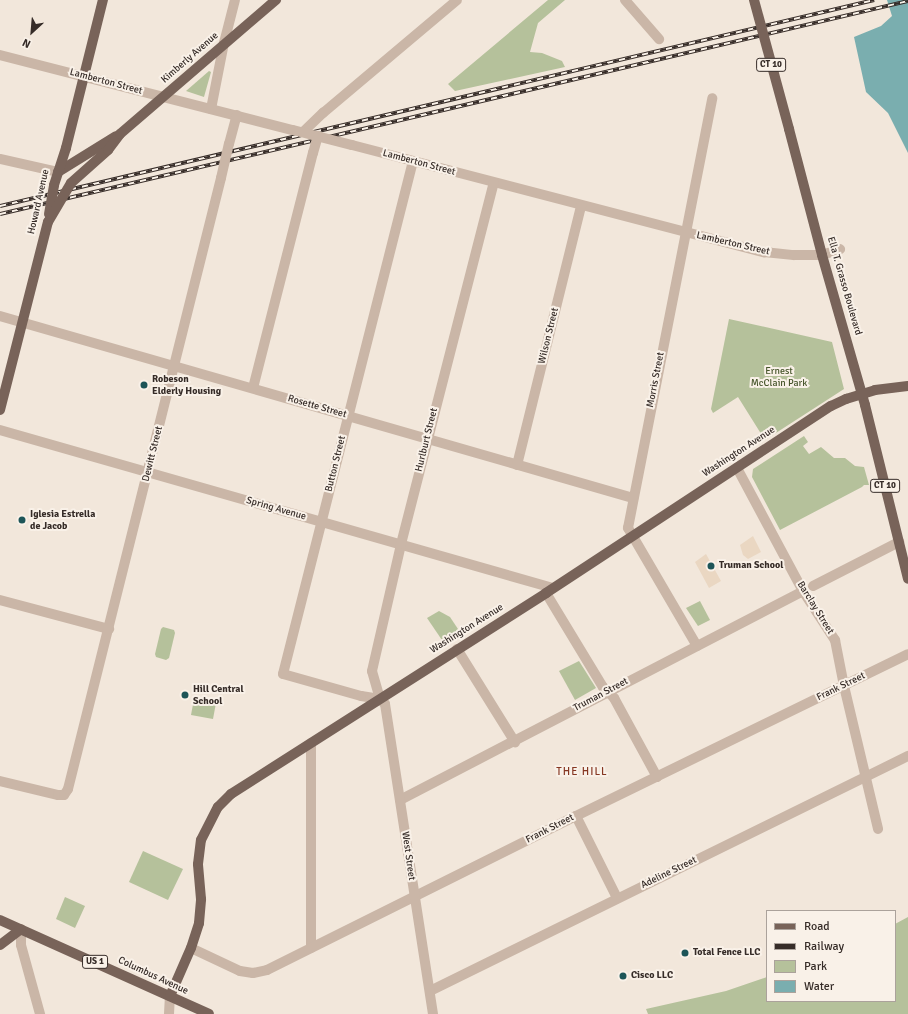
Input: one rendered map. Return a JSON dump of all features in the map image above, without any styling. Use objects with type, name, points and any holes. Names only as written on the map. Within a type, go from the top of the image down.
[{"type":"main road","name":"Howard Avenue","points":[[0,410],[48,222],[54,185],[103,0]]},
{"type":"main road","name":"Kimberly Avenue","points":[[120,134],[224,43],[276,0]]},
{"type":"main road","name":"Ella T. Grasso Boulevard","points":[[754,0],[822,255],[862,394],[908,579]]},
{"type":"main road","points":[[58,172],[120,134]]},
{"type":"main road","points":[[48,222],[71,183],[108,150],[120,134]]},
{"type":"main road","name":"Washington Avenue","points":[[170,996],[191,948],[199,923],[198,852],[201,840],[208,822],[218,807],[231,794],[549,591],[831,406],[875,390],[908,386]]},
{"type":"main road","name":"Columbus Avenue","points":[[0,920],[209,1014]]},
{"type":"main road","points":[[0,945],[21,929]]},
{"type":"street","points":[[211,109],[224,43],[235,0]]},
{"type":"street","points":[[301,130],[457,0]]},
{"type":"street","points":[[625,0],[659,39]]},
{"type":"street","name":"Lamberton Street","points":[[0,55],[211,109],[301,130],[318,136],[581,206],[764,252],[794,256],[822,255],[840,249]]},
{"type":"street","name":"Morris Street","points":[[697,646],[628,528],[712,98]]},
{"type":"street","name":"Dewitt Street","points":[[0,781],[58,795],[66,793],[109,629],[237,115]]},
{"type":"street","points":[[253,388],[318,136]]},
{"type":"street","points":[[0,159],[58,172]]},
{"type":"street","name":"Button Street","points":[[380,699],[361,696],[283,674],[413,161]]},
{"type":"street","name":"Hurlburt Street","points":[[380,699],[372,671],[401,544],[494,183]]},
{"type":"street","name":"Wilson Street","points":[[518,465],[581,206]]},
{"type":"street","name":"Rosette Street","points":[[0,316],[633,498]]},
{"type":"street","name":"Spring Avenue","points":[[0,430],[401,544],[549,591]]},
{"type":"street","name":"Barclay Street","points":[[737,468],[803,591],[835,640],[844,686],[878,829]]},
{"type":"street","points":[[813,586],[899,542]]},
{"type":"street","points":[[549,591],[608,692],[614,698],[657,777]]},
{"type":"street","name":"Truman Street","points":[[400,800],[515,742],[803,591]]},
{"type":"street","points":[[0,600],[109,629]]},
{"type":"street","points":[[458,649],[515,742]]},
{"type":"street","name":"Frank Street","points":[[191,948],[235,969],[249,973],[263,972],[576,816],[908,654]]},
{"type":"street","name":"West Street","points":[[380,699],[385,704],[414,897],[434,1014]]},
{"type":"street","points":[[311,743],[311,948]]},
{"type":"street","name":"Adeline Street","points":[[430,991],[908,756]]},
{"type":"street","points":[[576,816],[617,898]]},
{"type":"street","points":[[21,929],[21,945],[40,1014]]},
{"type":"street","points":[[169,1014],[170,996]]},
{"type":"green space","points":[[548,0],[565,0],[538,23],[530,52],[542,53],[562,61],[565,67],[455,91],[448,84]]},
{"type":"green space","points":[[209,71],[211,72],[204,97],[186,91]]},
{"type":"green space","name":"Ernest McClain Park","points":[[729,319],[832,342],[844,389],[765,440],[738,397],[713,413],[711,409]]},
{"type":"green space","points":[[804,436],[808,442],[803,446],[809,454],[821,447],[834,458],[845,458],[855,466],[864,467],[869,485],[864,485],[780,530],[752,477],[753,469]]},
{"type":"green space","points":[[700,601],[710,620],[698,626],[686,608]]},
{"type":"green space","points":[[439,611],[450,617],[462,635],[446,646],[427,618]]},
{"type":"green space","points":[[163,627],[174,630],[175,633],[169,658],[166,660],[156,657],[155,654],[161,629]]},
{"type":"green space","points":[[579,661],[596,688],[575,700],[559,671]]},
{"type":"green space","points":[[195,698],[216,703],[213,719],[191,715]]},
{"type":"green space","points":[[143,851],[183,869],[168,900],[129,882]]},
{"type":"green space","points":[[65,897],[85,906],[75,928],[56,919]]},
{"type":"green space","points":[[908,917],[908,1014],[648,1014],[646,1009],[726,991],[766,977],[766,1002],[896,1002],[896,923]]},
{"type":"shaded area","points":[[753,536],[761,552],[748,559],[743,555],[740,545]]},
{"type":"shaded area","points":[[706,554],[721,581],[709,588],[695,562]]},
{"type":"water","points":[[887,0],[908,0],[908,153],[888,113],[866,92],[854,37],[881,26],[892,16]]},
{"type":"railway","points":[[0,206],[874,0]]},
{"type":"railway","points":[[0,214],[908,1]]},
{"type":"place","name":"Robeson Elderly Housing","points":[[144,385]]},
{"type":"place","name":"Iglesia Estrella de Jacob","points":[[22,520]]},
{"type":"place","name":"Truman School","points":[[711,566]]},
{"type":"place","name":"Hill Central School","points":[[185,695]]},
{"type":"place","name":"Total Fence LLC","points":[[685,953]]},
{"type":"place","name":"Cisco LLC","points":[[623,976]]},
{"type":"district","name":"THE HILL","points":[[582,772]]}]
